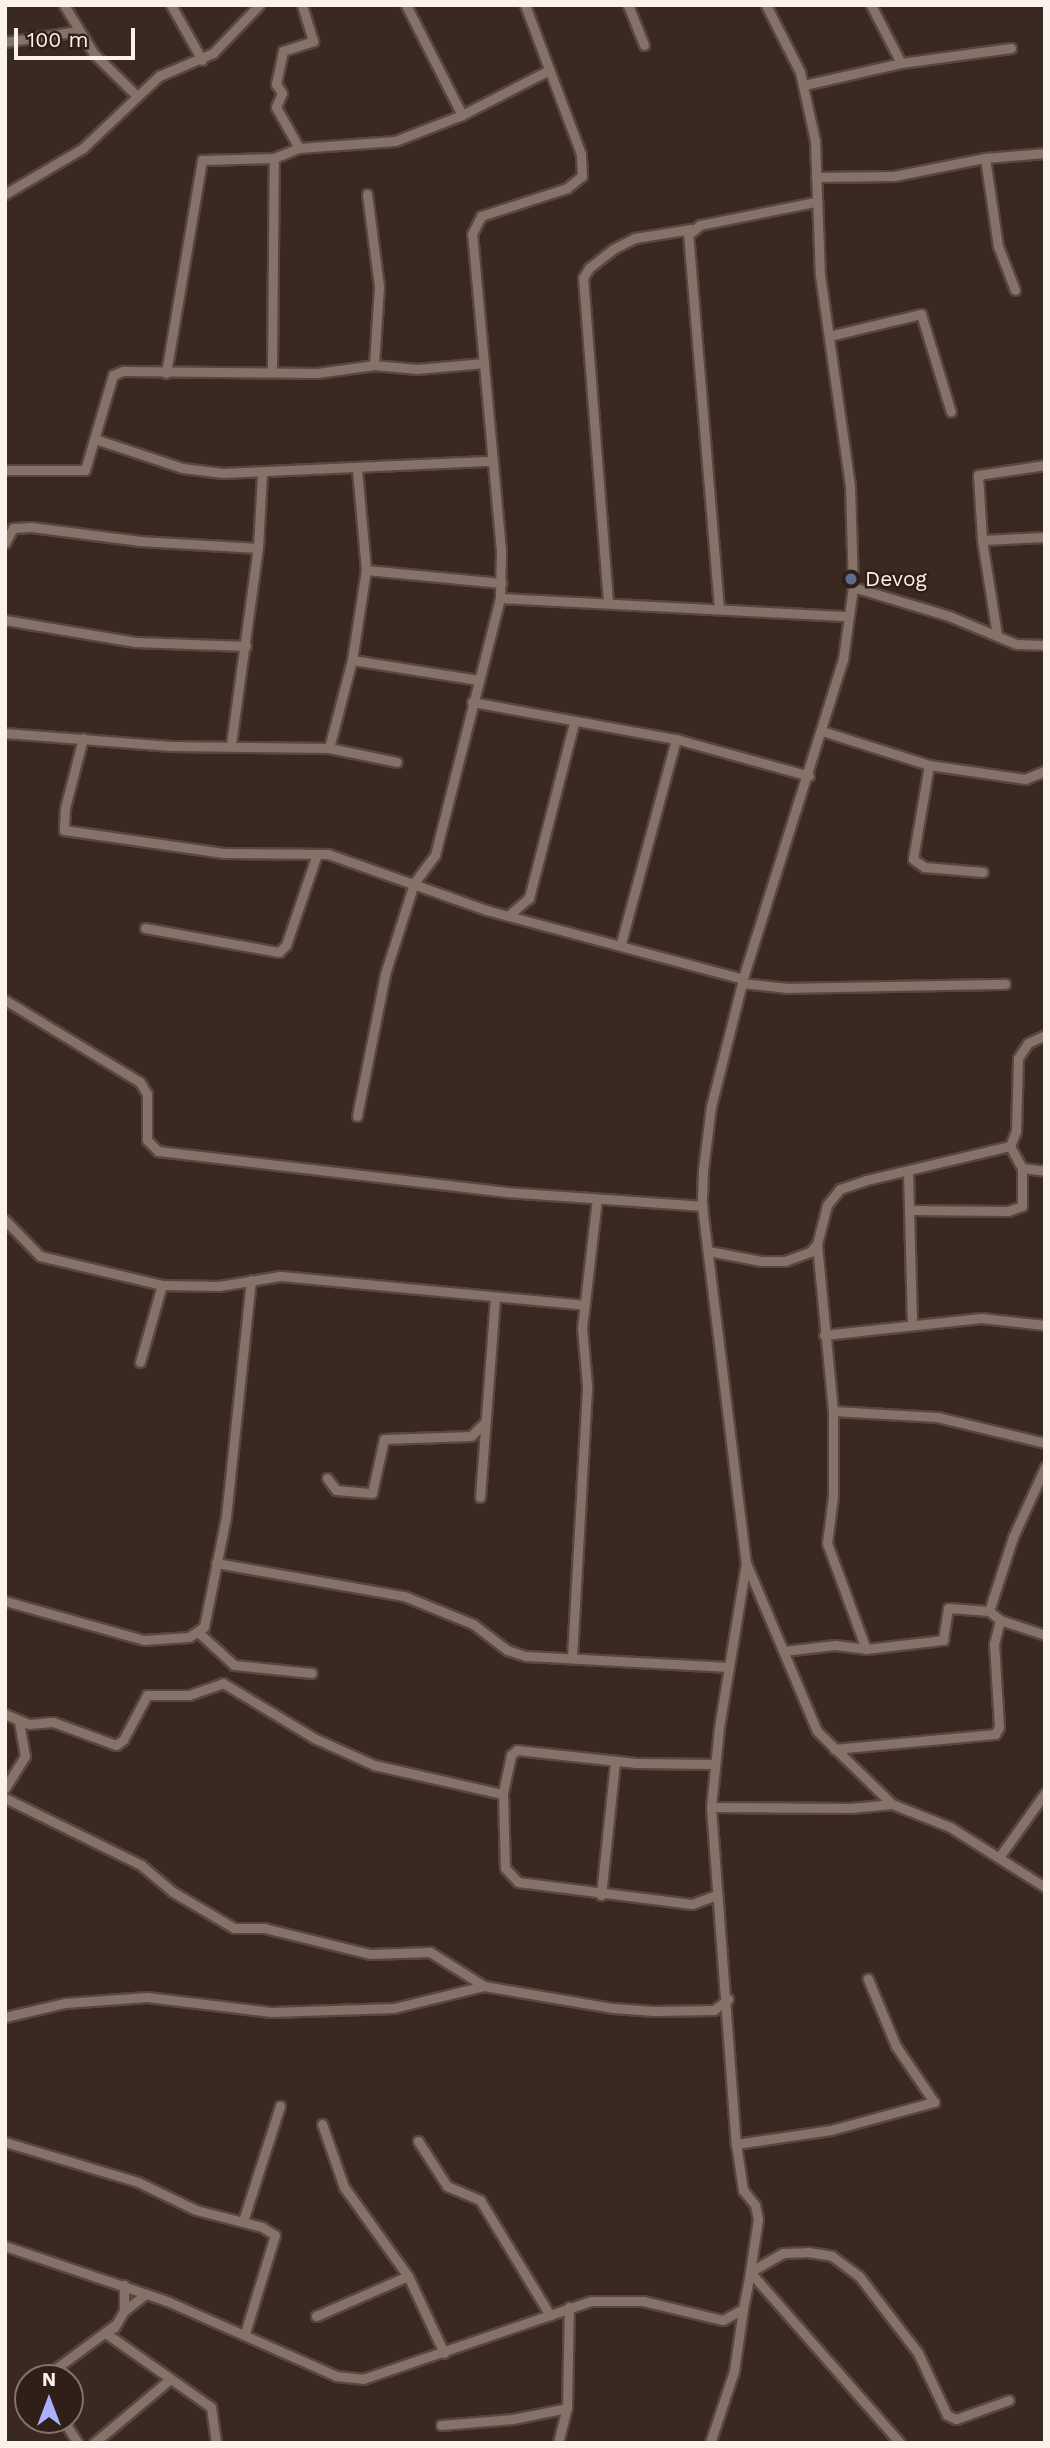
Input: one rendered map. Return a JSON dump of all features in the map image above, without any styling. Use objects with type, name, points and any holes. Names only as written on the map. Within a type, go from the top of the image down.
[{"type":"street","points":[[64,5],[78,32],[111,73],[135,94]]},
{"type":"street","points":[[171,5],[202,60]]},
{"type":"street","points":[[5,194],[83,148],[135,94],[165,72],[202,60],[260,5]]},
{"type":"street","points":[[299,148],[276,107],[282,93],[276,84],[283,51],[313,41],[302,5]]},
{"type":"street","points":[[406,5],[462,115]]},
{"type":"street","points":[[628,5],[644,45]]},
{"type":"street","points":[[710,2443],[734,2371],[758,2219],[755,2205],[743,2190],[736,2144],[729,1999],[711,1807],[746,1563],[702,1206],[711,1106],[743,981],[822,731],[849,616],[853,587],[850,486],[829,336],[815,202],[815,141],[804,85],[766,5]]},
{"type":"street","points":[[871,5],[901,63]]},
{"type":"street","points":[[357,1116],[385,974],[414,883],[435,855],[500,598],[484,363],[471,254],[476,221],[567,188],[582,176],[580,154],[529,7]]},
{"type":"street","points":[[5,42],[78,32]]},
{"type":"street","points":[[804,85],[901,63],[1012,48]]},
{"type":"street","points":[[166,373],[200,163],[274,158],[299,148],[395,141],[462,115],[549,71]]},
{"type":"street","points":[[816,177],[894,176],[985,158],[1045,153]]},
{"type":"street","points":[[272,370],[274,158]]},
{"type":"street","points":[[985,158],[998,246],[1015,290]]},
{"type":"street","points":[[367,194],[379,287],[374,365]]},
{"type":"street","points":[[608,602],[583,278],[597,261],[635,238],[691,229],[815,202]]},
{"type":"street","points":[[691,229],[686,249],[719,609]]},
{"type":"street","points":[[829,336],[921,314],[951,412]]},
{"type":"street","points":[[5,470],[85,470],[116,373],[272,370],[317,373],[374,365],[417,369],[484,363]]},
{"type":"street","points":[[95,439],[182,468],[262,474],[491,461]]},
{"type":"street","points":[[997,635],[982,540],[981,471],[1045,465]]},
{"type":"street","points":[[329,748],[352,660],[366,570],[357,469]]},
{"type":"street","points":[[231,744],[258,548],[262,474]]},
{"type":"street","points":[[5,543],[11,529],[31,527],[128,540],[258,548]]},
{"type":"street","points":[[982,540],[1045,537]]},
{"type":"street","points":[[366,570],[501,583]]},
{"type":"street","points":[[853,587],[1026,646],[1045,645]]},
{"type":"street","points":[[500,598],[849,616]]},
{"type":"street","points":[[5,620],[135,642],[246,646]]},
{"type":"street","points":[[352,660],[478,680]]},
{"type":"street","points":[[472,702],[574,723],[676,739],[809,776]]},
{"type":"street","points":[[508,916],[529,898],[574,723]]},
{"type":"street","points":[[822,731],[929,765],[1025,779],[1045,771]]},
{"type":"street","points":[[5,733],[170,746],[231,744],[329,748],[397,762]]},
{"type":"street","points":[[83,738],[63,819],[64,830],[223,853],[316,857],[328,854],[508,916],[621,943],[743,981],[788,988],[1005,985]]},
{"type":"street","points":[[621,943],[676,739]]},
{"type":"street","points":[[929,765],[913,859],[924,867],[983,872]]},
{"type":"street","points":[[145,928],[279,952],[286,945],[316,857]]},
{"type":"street","points":[[5,1000],[140,1082],[148,1094],[147,1140],[158,1151],[597,1199],[702,1206]]},
{"type":"street","points":[[1010,1146],[1016,1131],[1018,1058],[1028,1043],[1045,1035]]},
{"type":"street","points":[[910,1210],[1008,1212],[1022,1206],[1022,1168],[1010,1146]]},
{"type":"street","points":[[866,1649],[827,1543],[833,1496],[833,1411],[817,1244],[831,1195],[866,1180],[1010,1146]]},
{"type":"street","points":[[1022,1168],[1045,1171]]},
{"type":"street","points":[[908,1171],[912,1324]]},
{"type":"street","points":[[572,1657],[587,1385],[584,1305],[597,1199]]},
{"type":"street","points":[[5,1220],[40,1256],[162,1285],[203,1287],[280,1276],[584,1305]]},
{"type":"street","points":[[708,1251],[761,1261],[785,1261],[810,1252],[817,1244]]},
{"type":"street","points":[[199,1633],[216,1563],[234,1457],[233,1421],[251,1280]]},
{"type":"street","points":[[140,1362],[162,1285]]},
{"type":"street","points":[[480,1497],[495,1298]]},
{"type":"street","points":[[824,1335],[885,1332],[912,1324],[981,1318],[1045,1325]]},
{"type":"street","points":[[833,1411],[937,1417],[1045,1443]]},
{"type":"street","points":[[327,1478],[336,1490],[368,1495],[375,1488],[384,1439],[471,1436],[485,1422]]},
{"type":"street","points":[[989,1611],[1013,1537],[1045,1467]]},
{"type":"street","points":[[216,1563],[404,1596],[473,1624],[508,1650],[526,1656],[729,1667]]},
{"type":"street","points":[[746,1563],[784,1651],[807,1715],[834,1749],[892,1804],[950,1827],[1000,1856],[1045,1887]]},
{"type":"street","points":[[5,1601],[144,1640],[199,1633]]},
{"type":"street","points":[[784,1651],[835,1645],[866,1649],[943,1640],[948,1608],[989,1611],[1000,1619],[1045,1636]]},
{"type":"street","points":[[834,1749],[995,1734],[999,1727],[994,1644],[1000,1619]]},
{"type":"street","points":[[199,1633],[225,1662],[312,1673]]},
{"type":"street","points":[[5,1714],[19,1722],[53,1722],[116,1745],[123,1740],[147,1695],[188,1695],[223,1683],[316,1740],[373,1765],[503,1794]]},
{"type":"street","points":[[5,1788],[25,1756],[19,1722]]},
{"type":"street","points":[[715,1765],[615,1761],[517,1750],[511,1755],[503,1794],[509,1877],[601,1895],[692,1903],[718,1895]]},
{"type":"street","points":[[601,1895],[615,1761]]},
{"type":"street","points":[[1000,1856],[1045,1793]]},
{"type":"street","points":[[5,1798],[141,1865],[173,1892],[234,1928],[264,1928],[370,1954],[430,1952],[484,1986],[640,2010],[714,2010],[729,1999]]},
{"type":"street","points":[[711,1807],[851,1808],[892,1804]]},
{"type":"street","points":[[736,2144],[831,2130],[934,2102],[896,2046],[868,1979]]},
{"type":"street","points":[[5,2017],[65,2003],[147,1997],[271,2011],[394,2008],[428,2003],[484,1986]]},
{"type":"street","points":[[243,2221],[280,2106]]},
{"type":"street","points":[[322,2124],[344,2187],[408,2276],[444,2353]]},
{"type":"street","points":[[418,2141],[447,2186],[480,2200],[550,2315]]},
{"type":"street","points":[[5,2142],[138,2182],[196,2210],[243,2221],[275,2235],[245,2333]]},
{"type":"street","points":[[6,2250],[124,2285],[245,2333],[340,2377],[363,2379],[591,2301],[643,2301],[723,2320],[743,2309]]},
{"type":"street","points":[[750,2272],[793,2251],[832,2256],[859,2276],[903,2329],[947,2415],[956,2419],[1009,2400]]},
{"type":"street","points":[[750,2272],[900,2443]]},
{"type":"street","points":[[316,2316],[408,2276]]},
{"type":"street","points":[[124,2285],[124,2311]]},
{"type":"street","points":[[60,2364],[78,2349],[109,2335],[124,2311],[146,2294]]},
{"type":"street","points":[[558,2443],[567,2408],[569,2307]]},
{"type":"street","points":[[109,2335],[169,2380],[211,2407],[216,2443]]},
{"type":"street","points":[[94,2443],[169,2380]]},
{"type":"street","points":[[441,2425],[513,2419],[567,2408]]},
{"type":"place","name":"Devog","points":[[851,579]]}]
